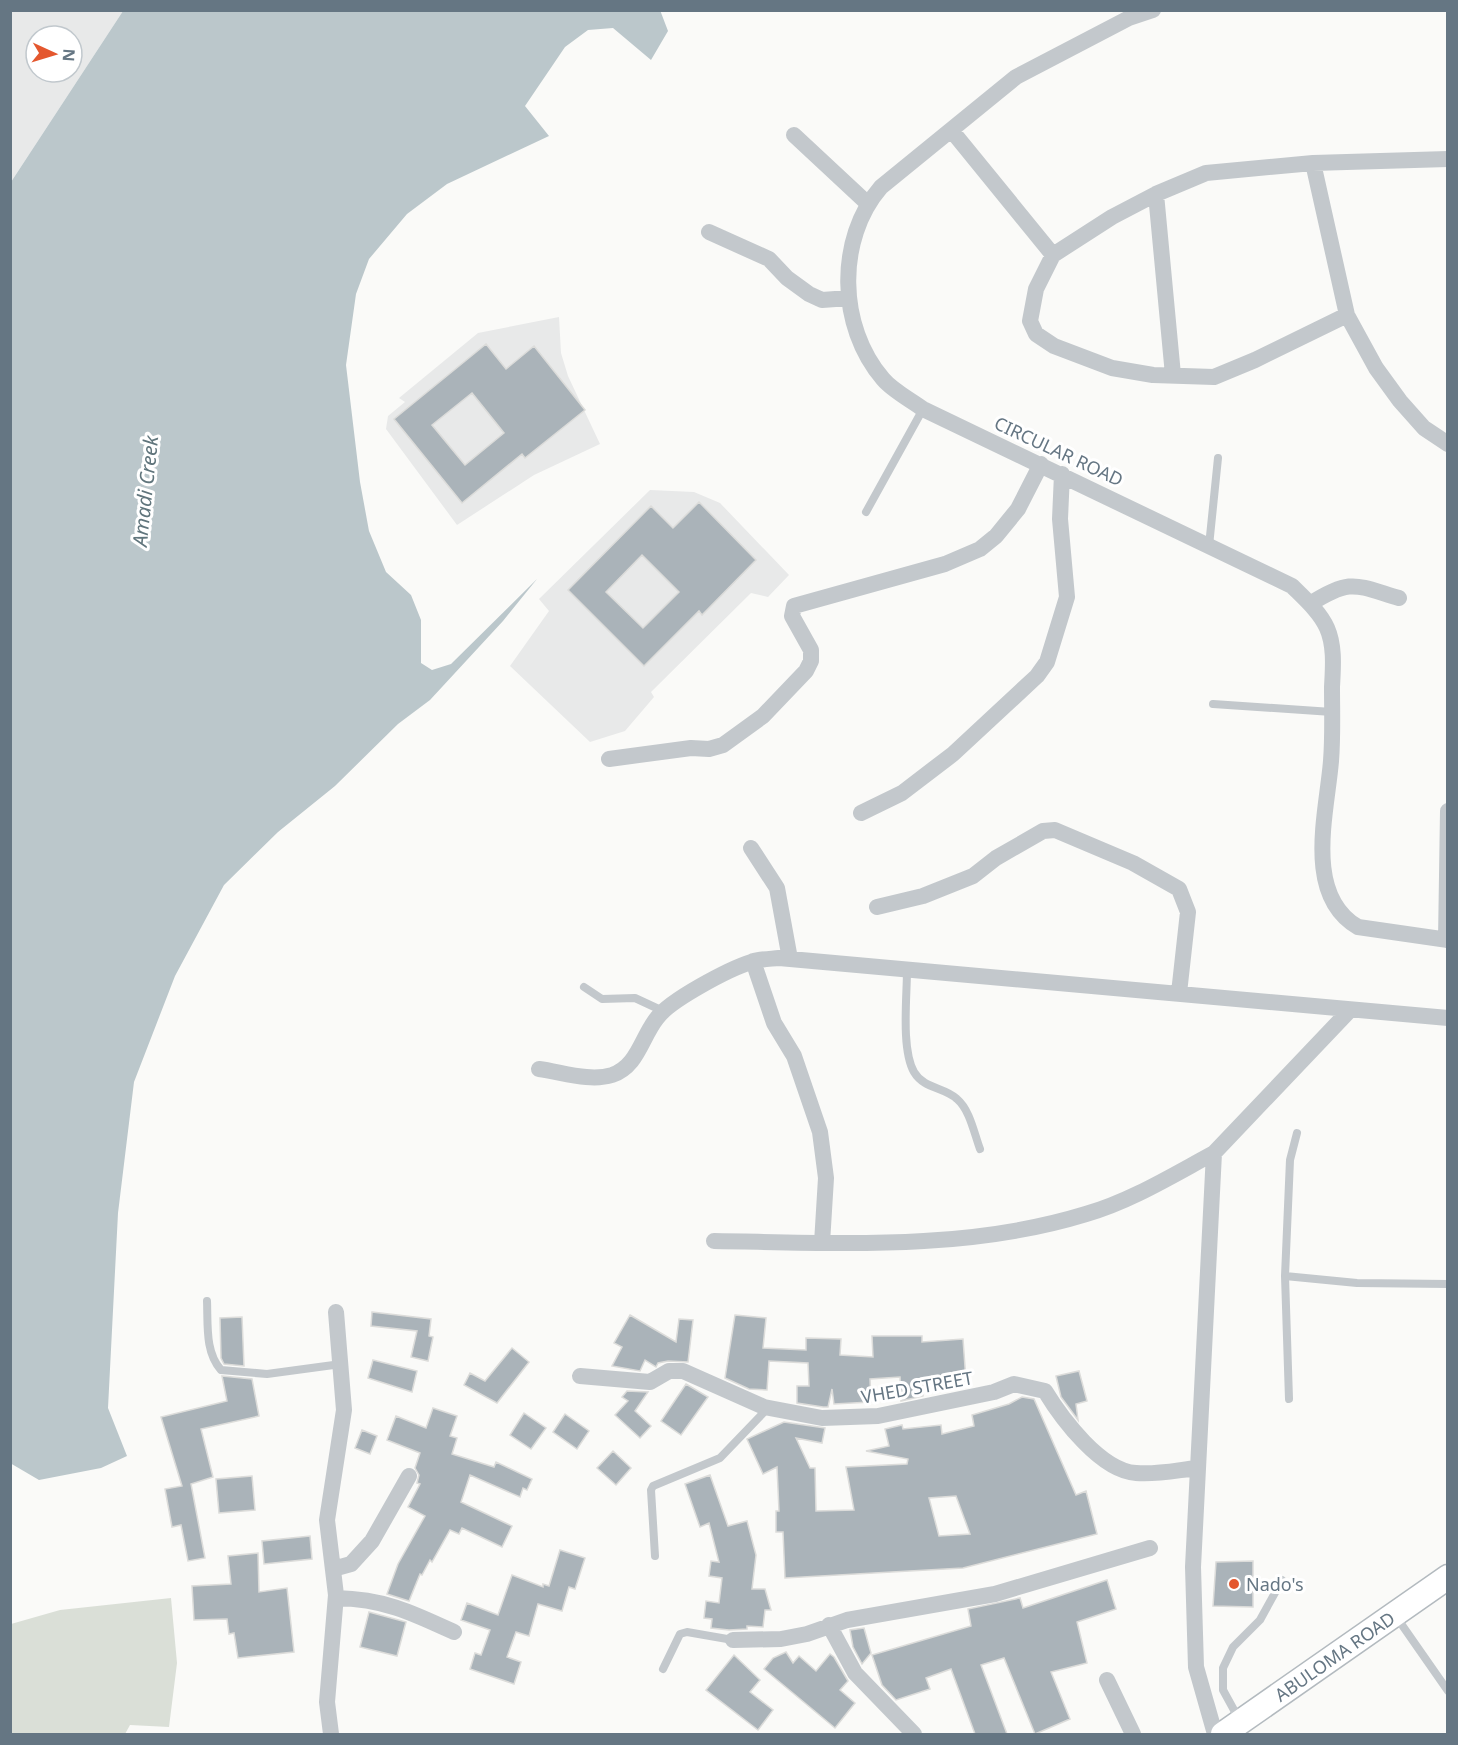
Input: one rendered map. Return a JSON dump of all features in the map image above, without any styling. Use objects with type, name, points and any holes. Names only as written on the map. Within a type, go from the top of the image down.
[{"type":"street","name":"CIRCULAR ROAD","points":[[1153,10],[1120,23],[1016,77],[881,188],[867,203],[855,232],[850,253],[849,298],[854,326],[871,364],[885,381],[923,409],[1292,586],[1310,604],[1327,627],[1331,642],[1331,758],[1322,857],[1326,881],[1338,910],[1345,920],[1358,927],[1447,940]]},
{"type":"street","points":[[951,131],[1053,255]]},
{"type":"street","points":[[794,135],[867,203]]},
{"type":"street","points":[[1347,315],[1225,374],[1214,376],[1153,375],[1112,368],[1054,346],[1036,334],[1030,325],[1030,314],[1036,289],[1053,255],[1156,194],[1206,173],[1313,163],[1448,159]]},
{"type":"street","points":[[1313,163],[1347,315],[1376,368],[1400,401],[1424,428],[1448,444]]},
{"type":"street","points":[[1156,194],[1173,375]]},
{"type":"street","points":[[709,232],[769,259],[809,294],[822,300],[849,298]]},
{"type":"street","points":[[609,759],[691,748],[709,749],[736,736],[763,716],[806,671],[811,661],[811,650],[792,616],[794,606],[945,564],[980,549],[996,536],[1018,510],[1041,464]]},
{"type":"street","points":[[861,813],[902,793],[953,754],[1037,676],[1047,662],[1067,597],[1060,519],[1062,474]]},
{"type":"street","points":[[1310,604],[1345,585],[1358,585],[1399,598]]},
{"type":"street","points":[[1447,940],[1448,811]]},
{"type":"street","points":[[877,907],[923,896],[973,876],[996,858],[1034,836],[1043,831],[1055,830],[1133,863],[1179,889],[1188,912],[1179,993]]},
{"type":"street","points":[[751,848],[777,888],[790,959]]},
{"type":"street","points":[[539,1069],[595,1078],[614,1074],[634,1061],[643,1040],[664,1011],[732,969],[753,961],[790,959],[1448,1018]]},
{"type":"street","points":[[753,961],[774,1023],[794,1056],[820,1132],[826,1178],[822,1243]]},
{"type":"street","points":[[714,1241],[918,1243],[1034,1227],[1088,1214],[1158,1184],[1214,1153],[1350,1010]]},
{"type":"street","points":[[1214,1153],[1194,1567],[1196,1668],[1215,1734]]},
{"type":"street","points":[[331,1734],[327,1702],[336,1598],[327,1520],[344,1410],[336,1312]]},
{"type":"street","name":"VHED STREET","points":[[580,1376],[650,1382],[669,1371],[684,1371],[768,1408],[822,1418],[878,1416],[994,1392],[1014,1384],[1045,1391],[1059,1415],[1093,1450],[1120,1470],[1137,1474],[1197,1468]]},
{"type":"street","points":[[333,1569],[351,1564],[372,1541],[409,1476]]},
{"type":"street","points":[[733,1640],[781,1639],[807,1634],[829,1624],[995,1594],[1150,1548]]},
{"type":"street","name":"ABULOMA ROAD","points":[[1232,1728],[1448,1577]]},
{"type":"street","points":[[336,1598],[359,1598],[399,1606],[454,1632]]},
{"type":"street","points":[[829,1624],[855,1673],[914,1734]]},
{"type":"street","points":[[1107,1680],[1133,1734]]},
{"type":"lane","points":[[866,512],[923,409]]},
{"type":"lane","points":[[1209,546],[1218,458]]},
{"type":"lane","points":[[1213,704],[1332,712]]},
{"type":"lane","points":[[907,970],[909,1057],[915,1072],[926,1084],[957,1098],[964,1108],[980,1149]]},
{"type":"lane","points":[[584,987],[602,999],[635,998],[664,1011]]},
{"type":"lane","points":[[1289,1399],[1285,1276],[1290,1160],[1298,1133]]},
{"type":"lane","points":[[1285,1276],[1357,1283],[1448,1284]]},
{"type":"lane","points":[[207,1301],[209,1347],[213,1361],[221,1370],[267,1374],[341,1364]]},
{"type":"lane","points":[[655,1556],[651,1490],[653,1486],[720,1458],[768,1408]]},
{"type":"lane","points":[[1232,1728],[1223,1690],[1223,1668],[1233,1647],[1260,1620],[1282,1580]]},
{"type":"lane","points":[[1395,1615],[1448,1690]]},
{"type":"lane","points":[[663,1669],[680,1634],[687,1632],[733,1640]]},
{"type":"shaded area","points":[[11,11],[123,11],[84,71],[84,24],[24,24],[24,84],[75,84],[11,182]]},
{"type":"shaded area","points":[[559,317],[561,353],[568,376],[600,444],[534,475],[457,525],[386,429],[388,416],[405,402],[399,398],[478,333]]},
{"type":"shaded area","points":[[650,490],[694,492],[720,503],[789,575],[768,597],[751,593],[651,692],[654,697],[625,731],[590,742],[510,666],[549,611],[539,599]]},
{"type":"shaded area","points":[[171,1598],[177,1663],[169,1727],[130,1725],[125,1734],[11,1734],[11,1624],[60,1610]]},
{"type":"water","name":"Amadi Creek","points":[[660,10],[668,31],[651,60],[613,28],[588,30],[565,47],[525,106],[549,136],[447,184],[407,214],[369,259],[356,294],[346,365],[360,482],[369,531],[386,572],[411,595],[421,620],[421,663],[432,670],[451,664],[537,579],[503,621],[430,700],[398,724],[335,786],[278,832],[224,885],[175,976],[134,1082],[118,1213],[108,1408],[127,1456],[101,1468],[39,1480],[10,1463],[11,182],[75,84],[84,84],[84,71],[123,11]]},
{"type":"building","points":[[486,344],[506,369],[534,346],[585,410],[525,458],[522,454],[462,503],[394,419]],"holes":[[[472,393],[504,433],[465,465],[432,425]]]},
{"type":"building","points":[[699,502],[756,560],[702,615],[699,611],[644,666],[568,590],[651,506],[673,528]],"holes":[[[642,555],[679,592],[643,628],[606,592]]]},
{"type":"building","points":[[372,1312],[431,1319],[429,1336],[433,1337],[428,1361],[411,1357],[417,1331],[371,1326]]},
{"type":"building","points":[[630,1315],[676,1342],[679,1319],[693,1320],[688,1362],[668,1361],[658,1363],[656,1367],[645,1360],[640,1371],[612,1366],[622,1347],[614,1343]]},
{"type":"building","points":[[735,1315],[766,1318],[763,1348],[806,1350],[806,1338],[841,1339],[840,1355],[873,1357],[872,1336],[922,1336],[922,1342],[963,1339],[966,1381],[923,1384],[923,1396],[901,1401],[900,1377],[870,1379],[871,1402],[834,1404],[832,1389],[828,1407],[797,1403],[797,1386],[809,1386],[808,1363],[769,1361],[767,1390],[749,1389],[725,1378]]},
{"type":"building","points":[[242,1317],[244,1366],[224,1364],[221,1358],[220,1318]]},
{"type":"building","points":[[512,1348],[529,1362],[497,1403],[464,1385],[470,1373],[485,1381]]},
{"type":"building","points":[[373,1360],[417,1371],[412,1392],[368,1378]]},
{"type":"building","points":[[1079,1371],[1087,1401],[1076,1404],[1078,1420],[1061,1397],[1056,1376]]},
{"type":"building","points":[[222,1376],[252,1379],[259,1416],[201,1429],[213,1477],[191,1484],[205,1558],[188,1561],[181,1525],[172,1527],[165,1489],[182,1486],[161,1417],[227,1401]]},
{"type":"building","points":[[686,1384],[708,1397],[681,1435],[661,1421]]},
{"type":"building","points":[[627,1391],[648,1392],[635,1411],[651,1426],[640,1438],[615,1415],[628,1401],[622,1397]]},
{"type":"building","points":[[1022,1397],[1034,1399],[1076,1495],[1086,1491],[1097,1534],[963,1568],[785,1578],[783,1532],[776,1532],[776,1511],[779,1511],[777,1467],[763,1474],[747,1439],[784,1422],[825,1428],[822,1443],[796,1438],[810,1468],[815,1468],[816,1511],[854,1510],[846,1467],[907,1464],[908,1459],[866,1451],[889,1446],[885,1429],[902,1425],[903,1429],[941,1425],[942,1434],[974,1426],[972,1415],[1009,1404]],"holes":[[[956,1496],[970,1534],[939,1536],[929,1498]]]},
{"type":"building","points":[[433,1408],[457,1416],[450,1436],[457,1438],[452,1454],[494,1467],[496,1462],[532,1479],[527,1490],[523,1488],[520,1497],[470,1475],[461,1502],[512,1526],[502,1547],[462,1528],[459,1534],[450,1530],[432,1562],[430,1560],[422,1575],[420,1574],[409,1601],[387,1594],[398,1564],[425,1516],[408,1507],[420,1484],[417,1483],[419,1475],[415,1468],[420,1453],[387,1440],[396,1416],[426,1428]]},
{"type":"building","points":[[524,1413],[546,1428],[531,1449],[510,1435]]},
{"type":"building","points":[[565,1414],[589,1431],[577,1449],[553,1432]]},
{"type":"building","points":[[362,1430],[377,1436],[370,1454],[355,1448]]},
{"type":"building","points":[[613,1451],[631,1468],[616,1485],[597,1468]]},
{"type":"building","points":[[710,1475],[728,1526],[747,1521],[756,1555],[752,1589],[765,1589],[771,1610],[765,1610],[763,1627],[747,1626],[747,1629],[729,1630],[711,1628],[712,1619],[704,1618],[706,1601],[719,1603],[722,1578],[709,1576],[711,1561],[719,1562],[709,1523],[700,1527],[685,1484]]},
{"type":"building","points":[[252,1476],[255,1510],[219,1513],[216,1479]]},
{"type":"building","points":[[310,1536],[312,1559],[264,1564],[262,1541]]},
{"type":"building","points":[[560,1550],[585,1558],[575,1589],[569,1587],[562,1611],[538,1604],[529,1636],[516,1632],[507,1657],[521,1662],[514,1684],[470,1669],[475,1653],[481,1655],[490,1630],[461,1620],[467,1603],[498,1615],[512,1575],[543,1587],[543,1584],[549,1586]]},
{"type":"building","points":[[258,1553],[259,1592],[287,1588],[294,1652],[238,1658],[234,1633],[229,1634],[227,1619],[194,1620],[192,1586],[231,1584],[228,1556]]},
{"type":"building","name":"Nado's","points":[[1253,1561],[1253,1607],[1213,1606],[1216,1562]]},
{"type":"building","points":[[1107,1580],[1116,1609],[1077,1622],[1087,1663],[1051,1672],[1070,1719],[1035,1734],[1004,1658],[981,1665],[1007,1734],[975,1734],[951,1669],[926,1678],[930,1689],[896,1700],[882,1685],[872,1655],[971,1626],[968,1609],[1020,1598],[1023,1608]]},
{"type":"building","points":[[369,1612],[406,1622],[397,1656],[360,1647]]},
{"type":"building","points":[[864,1628],[871,1653],[862,1664],[853,1647],[850,1630]]},
{"type":"building","points":[[786,1652],[793,1663],[799,1656],[816,1671],[830,1654],[834,1657],[848,1681],[840,1690],[855,1703],[835,1728],[764,1669],[773,1658]]},
{"type":"building","points":[[734,1655],[760,1680],[750,1692],[773,1710],[758,1730],[706,1690]]},
{"type":"place","name":"Nado's","points":[[1234,1584]]}]
